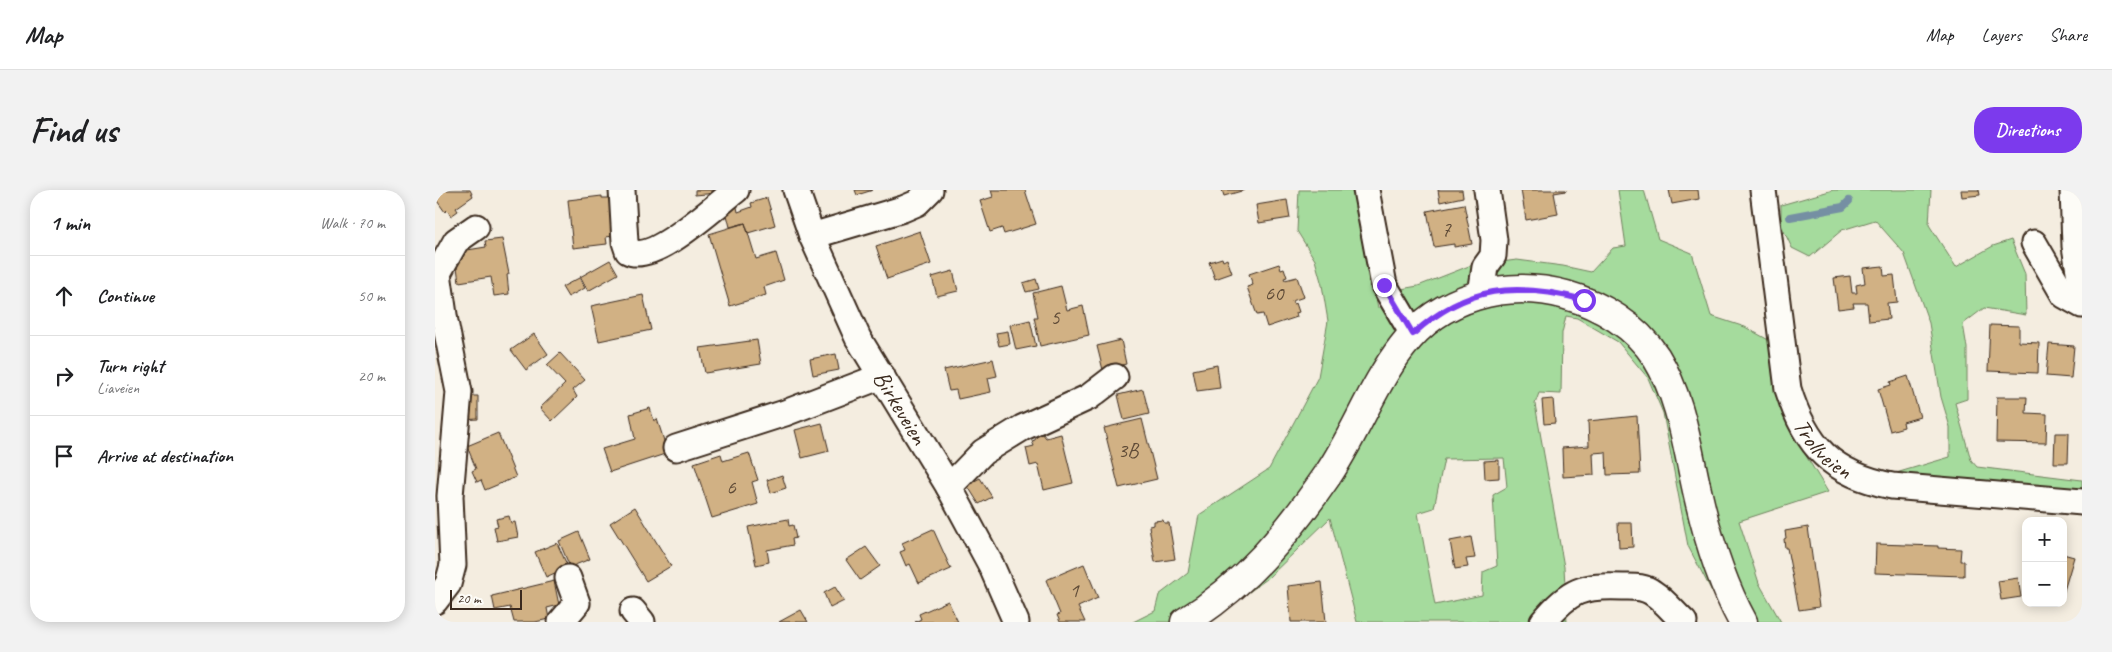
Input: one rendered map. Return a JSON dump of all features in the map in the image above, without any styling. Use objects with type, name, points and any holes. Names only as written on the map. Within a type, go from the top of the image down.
[{"type":"main road","points":[[1185,622],[1226,593],[1257,565],[1284,536],[1329,474],[1391,364],[1413,334],[1431,317],[1464,300],[1481,294],[1507,289],[1553,292],[1584,300],[1611,314],[1639,336],[1655,356],[1669,382],[1678,407],[1711,547],[1728,596],[1743,622]]},
{"type":"street","points":[[622,190],[627,251],[638,254],[659,247],[681,233],[736,190]]},
{"type":"street","name":"Birkeveien","points":[[796,190],[812,236],[858,338],[949,486],[991,565],[1015,622]]},
{"type":"street","points":[[812,236],[903,209],[917,203],[930,190]]},
{"type":"street","points":[[1366,190],[1384,285],[1413,334]]},
{"type":"street","points":[[1481,294],[1485,267],[1493,256],[1494,240],[1487,190]]},
{"type":"street","name":"Trollveien","points":[[1763,190],[1788,389],[1795,410],[1806,431],[1829,459],[1849,474],[1892,486],[2082,502]]},
{"type":"street","points":[[2073,190],[2075,246],[2082,290]]},
{"type":"street","points":[[435,601],[448,584],[453,565],[449,496],[459,392],[445,322],[438,273],[456,241],[476,228]]},
{"type":"street","points":[[2033,243],[2064,295],[2082,306]]},
{"type":"street","points":[[676,448],[785,413],[882,376]]},
{"type":"street","points":[[949,486],[983,452],[1022,428],[1089,397],[1115,377]]},
{"type":"street","points":[[561,622],[577,603],[569,578]]},
{"type":"street","points":[[1543,622],[1569,595],[1584,588],[1611,586],[1643,588],[1653,592],[1684,622]]},
{"type":"green space","points":[[1299,190],[1355,190],[1378,308],[1401,289],[1418,286],[1469,266],[1517,260],[1591,272],[1613,248],[1626,246],[1618,190],[1644,190],[1658,239],[1692,253],[1711,316],[1745,327],[1774,343],[1776,383],[1797,441],[1828,492],[1739,521],[1759,583],[1781,622],[1728,622],[1688,546],[1663,413],[1648,378],[1618,342],[1577,318],[1566,316],[1562,333],[1561,394],[1539,393],[1535,404],[1564,567],[1567,622],[1357,622],[1330,518],[1267,579],[1208,622],[1133,622],[1155,611],[1159,595],[1188,573],[1199,515],[1269,469],[1318,377],[1328,321],[1322,285],[1315,260],[1297,231]],"holes":[[[1504,458],[1507,487],[1493,495],[1497,566],[1483,572],[1482,595],[1435,605],[1418,513],[1434,508],[1444,459]]]},
{"type":"green space","points":[[1833,190],[1931,190],[1929,225],[1956,267],[1993,246],[2011,240],[2025,274],[2026,315],[1984,308],[1963,324],[1967,348],[1967,399],[1955,403],[1971,460],[1977,467],[2082,480],[2082,510],[1907,478],[1896,473],[1950,457],[1950,427],[1941,397],[1929,323],[1904,253],[1875,220],[1842,230],[1810,257],[1792,248],[1781,225],[1781,205]]},
{"type":"building","points":[[435,190],[470,190],[473,196],[456,208],[458,211],[451,216],[447,210],[445,212],[435,198]]},
{"type":"building","points":[[695,190],[716,190],[717,193],[695,195]]},
{"type":"building","points":[[855,190],[873,190],[857,195]]},
{"type":"building","points":[[991,190],[1025,190],[1036,224],[1004,234],[1002,228],[990,232],[980,201],[993,197]]},
{"type":"building","points":[[1222,190],[1245,190],[1224,196]]},
{"type":"building","points":[[1438,190],[1462,190],[1463,197],[1440,202]]},
{"type":"building","points":[[1521,190],[1566,191],[1554,193],[1558,214],[1526,220]]},
{"type":"building","points":[[1669,190],[1698,190],[1699,199],[1672,204]]},
{"type":"building","points":[[1961,190],[1979,190],[1980,195],[1962,197]]},
{"type":"building","points":[[602,196],[602,198],[609,198],[610,212],[613,214],[613,236],[606,237],[607,244],[573,248],[568,200]]},
{"type":"building","points":[[767,198],[775,225],[748,233],[745,223],[730,227],[726,211],[737,207],[738,212],[752,207],[751,203]]},
{"type":"building","points":[[1287,200],[1290,218],[1259,223],[1256,205]]},
{"type":"building","points":[[1464,204],[1472,244],[1454,247],[1454,244],[1434,247],[1427,211]]},
{"type":"building","points":[[745,223],[756,259],[776,253],[784,280],[764,287],[766,295],[730,306],[709,234]]},
{"type":"building","points":[[920,231],[931,264],[887,279],[876,246]]},
{"type":"building","points":[[502,239],[509,274],[507,275],[509,294],[494,296],[491,277],[459,282],[455,252],[486,247],[485,241]]},
{"type":"building","points":[[1222,258],[1223,261],[1227,259],[1232,273],[1215,279],[1209,262]]},
{"type":"building","points":[[610,260],[618,274],[588,291],[580,277]]},
{"type":"building","points":[[1279,264],[1281,269],[1284,268],[1287,277],[1284,278],[1285,280],[1297,277],[1304,297],[1292,301],[1293,304],[1296,303],[1299,312],[1296,313],[1297,317],[1267,327],[1263,314],[1257,315],[1247,287],[1253,285],[1249,274]]},
{"type":"building","points":[[1883,266],[1884,276],[1894,275],[1897,302],[1887,303],[1889,319],[1869,321],[1867,303],[1853,303],[1854,307],[1838,309],[1834,278],[1850,276],[1852,293],[1857,293],[1856,285],[1865,283],[1863,268]]},
{"type":"building","points":[[953,271],[958,291],[937,296],[932,277]]},
{"type":"building","points":[[579,278],[585,288],[568,297],[562,287]]},
{"type":"building","points":[[1036,279],[1039,289],[1026,292],[1023,283]]},
{"type":"building","points":[[1061,286],[1067,310],[1083,306],[1089,335],[1040,346],[1034,317],[1038,317],[1033,293]]},
{"type":"building","points":[[643,295],[651,330],[599,341],[591,306]]},
{"type":"building","points":[[1030,320],[1036,346],[1016,350],[1010,325]]},
{"type":"building","points":[[1990,325],[2019,326],[2019,342],[2039,343],[2038,373],[1988,371]]},
{"type":"building","points":[[1008,331],[1010,344],[999,346],[996,333]]},
{"type":"building","points":[[534,334],[548,354],[526,370],[511,350]]},
{"type":"building","points":[[757,340],[761,364],[705,373],[700,348]]},
{"type":"building","points":[[1121,340],[1126,364],[1103,370],[1097,346]]},
{"type":"building","points":[[2049,344],[2074,346],[2071,378],[2046,376]]},
{"type":"building","points":[[560,353],[585,380],[573,390],[577,397],[552,421],[540,408],[565,384],[547,365]]},
{"type":"building","points":[[836,354],[839,370],[813,375],[810,359]]},
{"type":"building","points":[[993,359],[997,376],[988,378],[991,392],[958,399],[956,390],[949,391],[944,370]]},
{"type":"building","points":[[1217,365],[1220,388],[1197,391],[1193,370]]},
{"type":"building","points":[[1908,376],[1920,417],[1903,422],[1904,427],[1890,431],[1878,389],[1891,385],[1890,382]]},
{"type":"building","points":[[1143,389],[1149,414],[1124,420],[1118,395]]},
{"type":"building","points":[[462,396],[478,396],[478,419],[462,420]]},
{"type":"building","points":[[1997,397],[2027,397],[2026,413],[2047,414],[2046,443],[1996,442]]},
{"type":"building","points":[[1553,399],[1555,423],[1544,424],[1542,400]]},
{"type":"building","points":[[650,408],[654,421],[657,419],[668,453],[610,472],[602,449],[635,439],[630,414]]},
{"type":"building","points":[[1637,416],[1640,474],[1607,475],[1606,452],[1593,453],[1594,475],[1563,477],[1562,448],[1589,446],[1588,421]]},
{"type":"building","points":[[1142,419],[1157,479],[1119,488],[1104,428]]},
{"type":"building","points":[[822,423],[829,451],[802,458],[795,430]]},
{"type":"building","points":[[498,433],[516,477],[485,490],[481,480],[477,482],[472,471],[476,469],[467,446]]},
{"type":"building","points":[[2055,433],[2069,433],[2068,463],[2054,463]]},
{"type":"building","points":[[1043,434],[1046,438],[1061,434],[1073,483],[1044,490],[1038,464],[1030,466],[1026,448],[1034,446],[1032,441],[1037,436]]},
{"type":"building","points":[[749,453],[758,480],[752,482],[758,504],[712,518],[694,463],[721,454],[723,461]]},
{"type":"building","points":[[1499,460],[1499,478],[1485,479],[1484,461]]},
{"type":"building","points":[[782,475],[786,488],[771,493],[767,480]]},
{"type":"building","points":[[980,478],[992,497],[979,504],[967,485]]},
{"type":"building","points":[[635,507],[671,566],[646,581],[610,523]]},
{"type":"building","points":[[509,516],[511,523],[515,522],[518,537],[497,541],[494,527],[498,526],[496,519]]},
{"type":"building","points":[[788,519],[789,526],[793,525],[796,538],[792,539],[793,545],[767,550],[769,562],[756,565],[748,527]]},
{"type":"building","points":[[1163,520],[1164,523],[1169,523],[1175,559],[1155,562],[1149,526],[1154,525],[1154,521]]},
{"type":"building","points":[[1618,523],[1632,523],[1633,547],[1619,548]]},
{"type":"building","points":[[1808,527],[1819,607],[1799,610],[1784,539],[1786,538],[1785,531]]},
{"type":"building","points":[[933,529],[951,569],[919,583],[910,564],[906,566],[900,552],[905,550],[902,543]]},
{"type":"building","points":[[579,532],[590,559],[570,567],[559,541]]},
{"type":"building","points":[[1471,537],[1475,558],[1466,559],[1468,567],[1455,569],[1450,541]]},
{"type":"building","points":[[557,543],[568,567],[546,577],[535,552]]},
{"type":"building","points":[[1876,544],[1938,546],[1938,548],[1961,549],[1960,561],[1964,561],[1964,576],[1875,573]]},
{"type":"building","points":[[866,547],[880,566],[860,580],[846,560]]},
{"type":"building","points":[[2067,555],[2074,557],[2067,581]]},
{"type":"building","points":[[1084,564],[1098,598],[1078,607],[1085,622],[1060,622],[1057,615],[1060,614],[1046,580]]},
{"type":"building","points":[[2018,578],[2021,597],[2001,600],[1998,581]]},
{"type":"building","points":[[554,581],[559,605],[547,608],[549,619],[535,622],[514,622],[510,607],[495,610],[492,596]]},
{"type":"building","points":[[1322,582],[1326,622],[1291,622],[1288,586]]},
{"type":"building","points":[[835,587],[844,601],[830,608],[824,593]]},
{"type":"building","points":[[948,601],[958,622],[915,622],[921,619],[919,614]]},
{"type":"building","points":[[801,610],[808,622],[779,622]]},
{"type":"waterway","points":[[1790,217],[1843,207],[1849,201]]},
{"type":"route","points":[[1384,285],[1400,315],[1413,334],[1431,317],[1464,300],[1481,294],[1507,289],[1527,289],[1553,292],[1584,300]]}]
